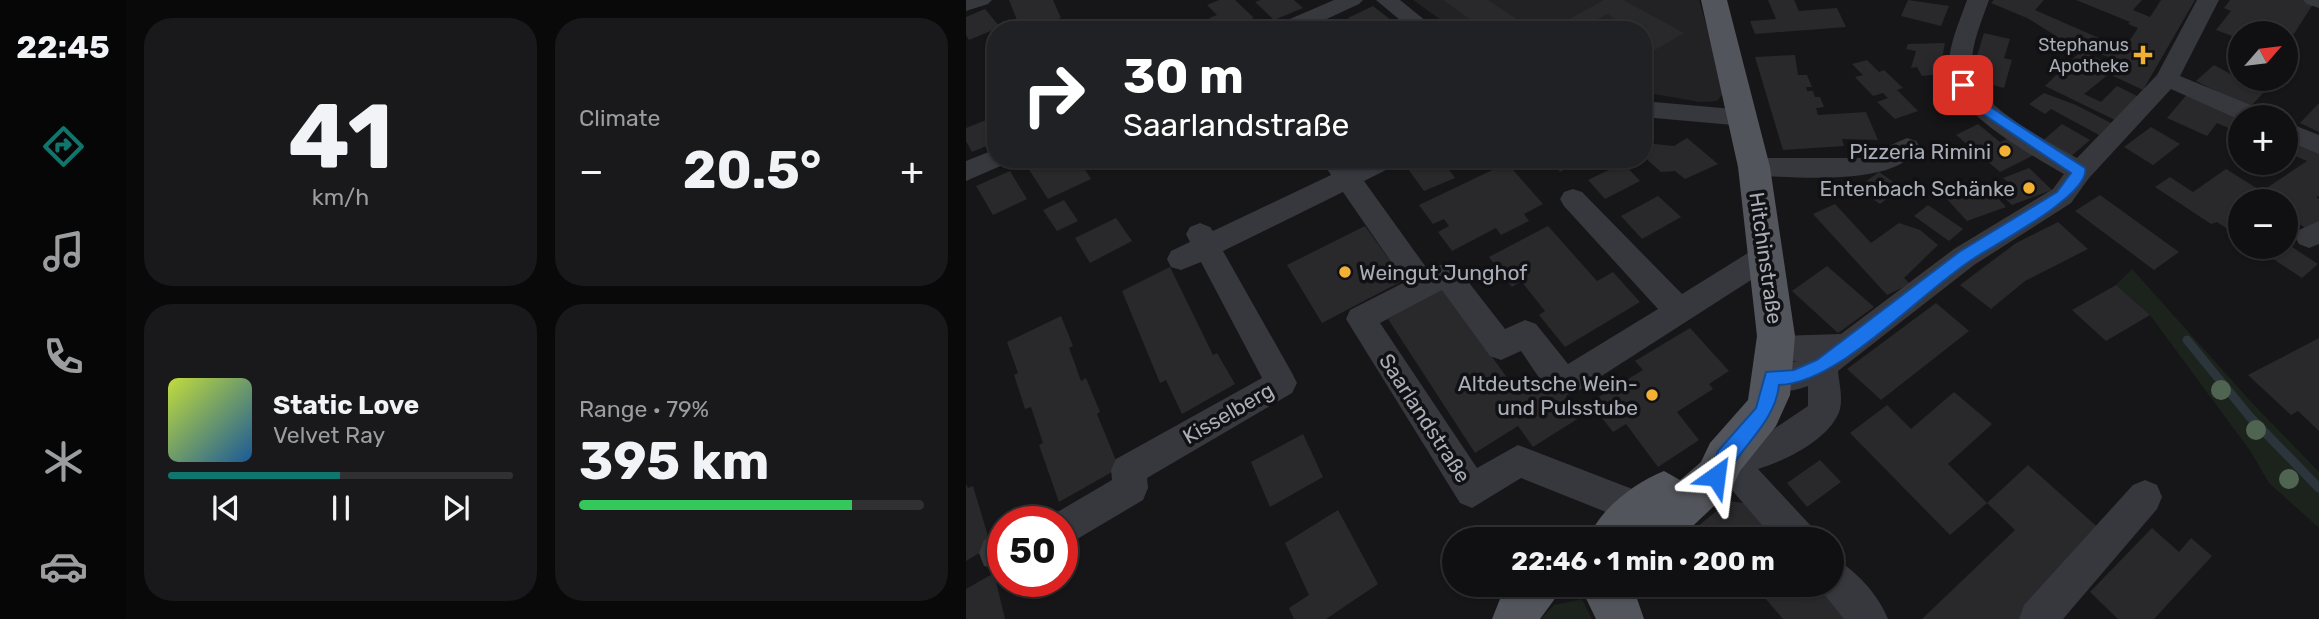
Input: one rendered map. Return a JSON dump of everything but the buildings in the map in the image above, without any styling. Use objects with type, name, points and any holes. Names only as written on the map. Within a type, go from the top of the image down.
[{"type":"main road","name":"Hitchinstraße","points":[[1714,0],[1754,167],[1766,256],[1773,363]]},
{"type":"main road","points":[[1644,524],[1716,476],[1725,457],[1762,413],[1770,395],[1773,363]]},
{"type":"street","points":[[966,5],[981,0]]},
{"type":"street","points":[[1304,21],[1352,0]]},
{"type":"street","points":[[1387,0],[1414,21]]},
{"type":"street","points":[[1978,0],[1962,48],[1963,85],[1982,107],[2080,171]]},
{"type":"street","points":[[1773,363],[1795,377],[1833,356],[1965,257],[2062,196],[2080,171],[2167,79],[2208,0]]},
{"type":"street","points":[[2167,79],[2228,105]]},
{"type":"street","points":[[1652,110],[1744,118]]},
{"type":"street","points":[[2298,135],[2319,145]]},
{"type":"street","name":"Hitchinstraße","points":[[1754,167],[1861,167],[1884,161],[1907,146]]},
{"type":"street","points":[[966,172],[987,162]]},
{"type":"street","points":[[1181,260],[1204,240],[1342,171],[1353,168]]},
{"type":"street","points":[[1342,171],[1424,286]]},
{"type":"street","points":[[1573,199],[1679,312],[1766,256]]},
{"type":"street","name":"Kisselberg","points":[[1078,520],[1131,488],[1128,471],[1281,383],[1204,240]]},
{"type":"street","name":"Saarlandstraße","points":[[1644,524],[1518,461],[1472,491],[1361,319],[1446,274],[1501,347],[1525,333],[1564,383],[1679,312]]},
{"type":"street","points":[[1725,457],[1755,457],[1773,450],[1821,415],[1825,403],[1821,380],[1833,356]]},
{"type":"street","points":[[1725,457],[1787,527]]},
{"type":"street","points":[[2038,619],[2145,497]]},
{"type":"street","points":[[1844,590],[1870,619]]},
{"type":"shaded area","points":[[1413,0],[1699,0],[1725,91],[1717,101],[1700,102],[1652,94],[1652,21],[1442,21]]},
{"type":"shaded area","points":[[2132,269],[2253,404],[2319,472],[2319,528],[2269,483],[2251,452],[2150,315],[2116,285]]},
{"type":"shaded area","points":[[1582,599],[1592,619],[1541,619],[1554,605]]},
{"type":"waterway","points":[[2187,340],[2250,417],[2319,488]]},
{"type":"place","name":"Stephanus Apotheke","points":[[2143,55]]},
{"type":"place","name":"Pizzeria Rimini","points":[[2005,151]]},
{"type":"place","name":"Entenbach Schänke","points":[[2029,188]]},
{"type":"place","name":"Weingut Junghof","points":[[1345,272]]},
{"type":"place","name":"Altdeutsche Wein- und Pulsstube","points":[[1652,395]]},
{"type":"route","points":[[1716,476],[1725,457],[1762,413],[1770,395],[1772,378],[1795,377],[1823,365],[1843,347],[1965,257],[2062,196],[2080,171],[2001,121],[1982,107],[1963,85]]}]
